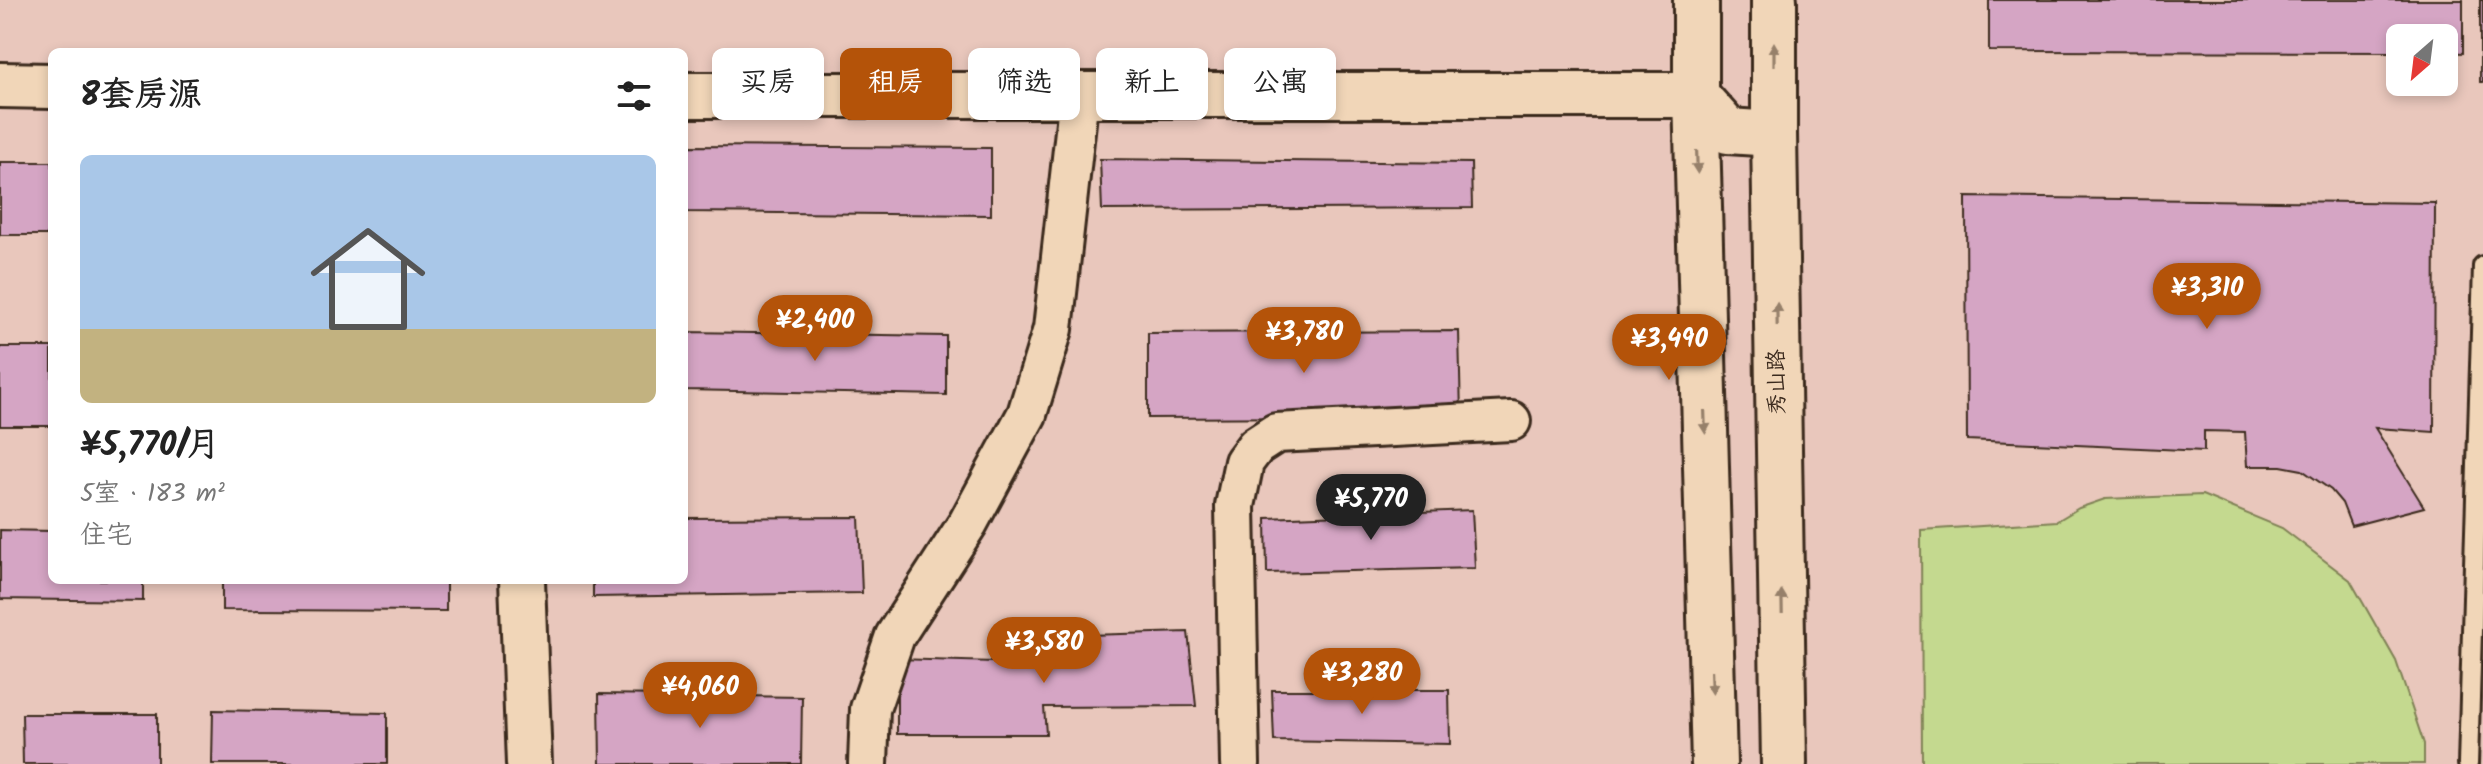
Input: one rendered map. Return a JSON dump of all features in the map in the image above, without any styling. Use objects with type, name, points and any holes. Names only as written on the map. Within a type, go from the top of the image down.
[{"type":"main road","points":[[1696,0],[1714,764]]},
{"type":"main road","name":"秀山路","points":[[1774,0],[1784,764]]},
{"type":"main road","points":[[0,85],[48,86]]},
{"type":"main road","points":[[688,95],[968,95]]},
{"type":"main road","points":[[1080,95],[1696,95],[1728,131],[1774,134]]},
{"type":"main road","points":[[522,584],[529,764]]},
{"type":"street","points":[[868,764],[870,709],[895,636],[968,523],[1027,414],[1053,329],[1076,120]]},
{"type":"street","points":[[1240,764],[1235,506],[1244,462],[1256,446],[1276,433],[1511,421]]},
{"type":"lane","points":[[2468,764],[2483,266]]},
{"type":"green space","points":[[2202,495],[2282,528],[2350,580],[2396,661],[2424,744],[2424,764],[1922,764],[1921,530],[2057,521],[2079,508],[2105,499]]},
{"type":"building","points":[[1989,0],[2463,0],[2463,53],[2458,53],[2458,24],[2386,24],[2386,52],[1989,51]]},
{"type":"building","points":[[2480,0],[2483,0],[2483,82],[2480,82]]},
{"type":"building","points":[[688,146],[991,148],[991,215],[688,212]]},
{"type":"building","points":[[1100,159],[1471,163],[1472,208],[1102,210]]},
{"type":"building","points":[[0,162],[48,162],[48,235],[0,235]]},
{"type":"building","points":[[1966,197],[2435,203],[2434,432],[2375,428],[2424,507],[2351,526],[2342,503],[2331,490],[2302,470],[2281,466],[2247,466],[2245,432],[2204,431],[2204,451],[1967,440]]},
{"type":"building","points":[[1459,331],[1461,416],[1148,418],[1148,333]]},
{"type":"building","points":[[688,332],[946,336],[946,395],[688,390]]},
{"type":"building","points":[[0,347],[48,347],[48,426],[0,426]]},
{"type":"building","points":[[1472,510],[1475,568],[1267,573],[1266,518]]},
{"type":"building","points":[[859,517],[862,593],[593,597],[593,584],[688,584],[688,518]]},
{"type":"building","points":[[0,530],[48,531],[48,584],[143,584],[143,601],[0,599]]},
{"type":"building","points":[[222,584],[446,584],[446,611],[222,610]]},
{"type":"building","points":[[1188,632],[1196,706],[1044,707],[1046,734],[897,734],[897,659],[1057,664],[1055,636]]},
{"type":"building","points":[[1272,690],[1449,690],[1450,744],[1274,741]]},
{"type":"building","points":[[599,694],[802,697],[801,764],[600,764]]},
{"type":"building","points":[[213,710],[387,713],[387,764],[212,764]]},
{"type":"building","points":[[22,714],[157,714],[157,764],[23,764]]}]
